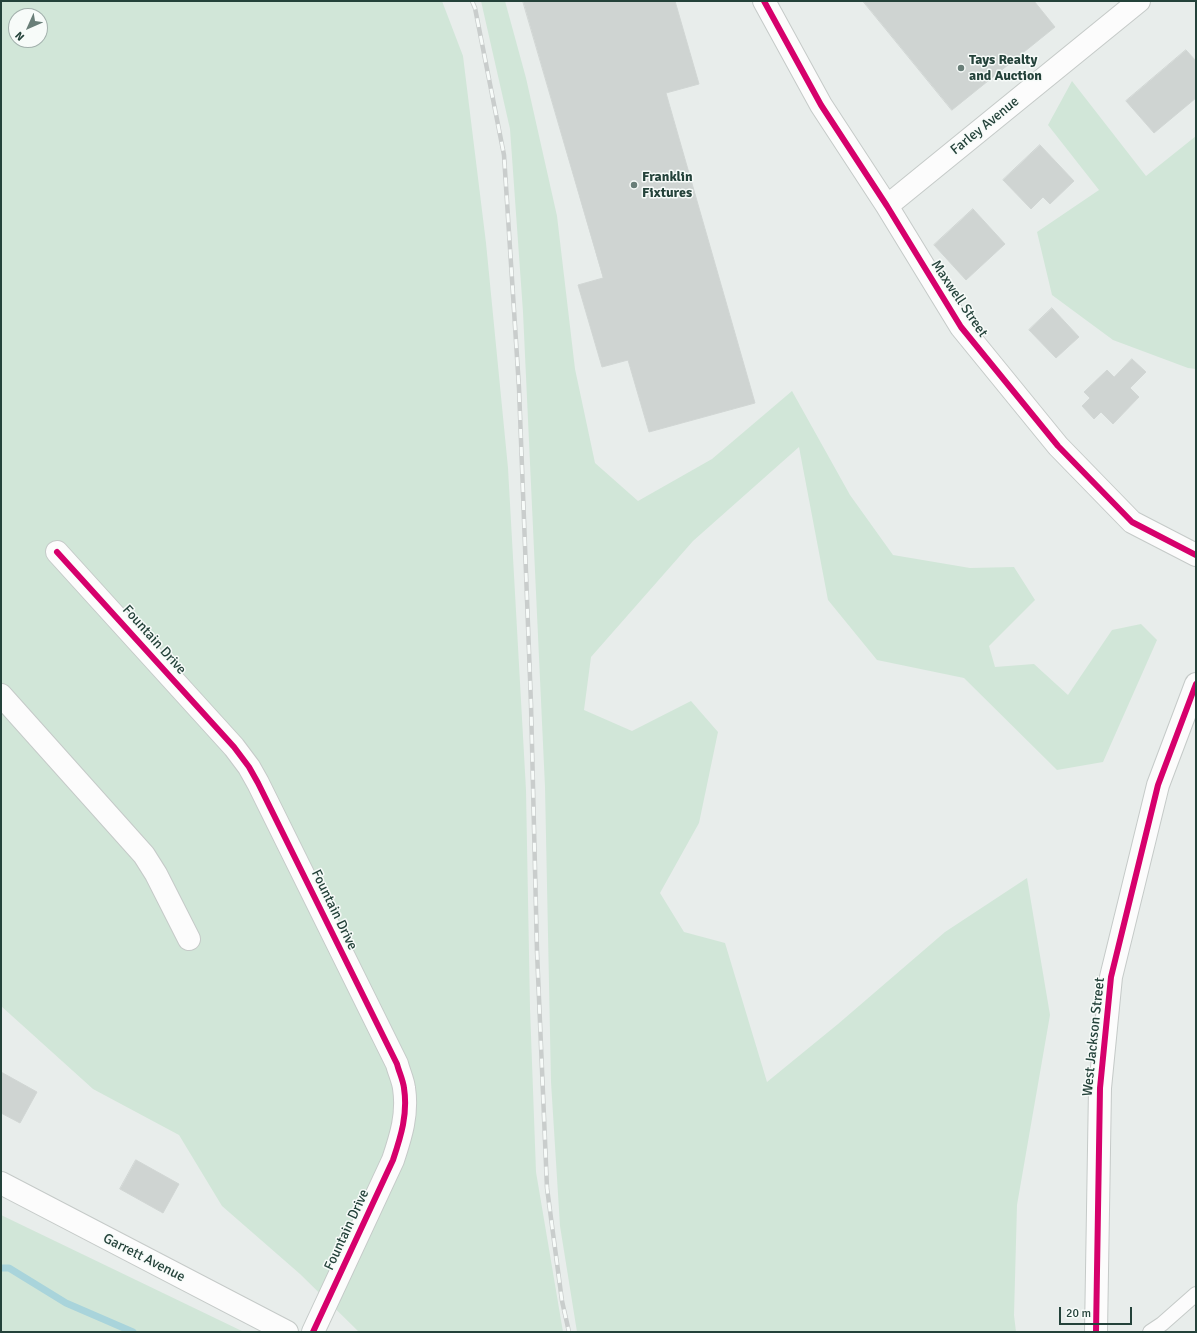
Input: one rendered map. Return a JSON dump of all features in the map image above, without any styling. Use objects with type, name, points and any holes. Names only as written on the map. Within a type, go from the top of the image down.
[{"type":"street","name":"Maxwell Street","points":[[764,1],[821,105],[887,206],[960,327],[1058,446],[1132,522],[1196,555]]},
{"type":"street","name":"Farley Avenue","points":[[887,206],[1140,1]]},
{"type":"street","name":"Fountain Drive","points":[[57,552],[234,747],[249,767],[262,790],[397,1064],[404,1088],[406,1110],[402,1133],[393,1160],[313,1332]]},
{"type":"street","name":"West Jackson Street","points":[[1096,1332],[1100,1088],[1111,977],[1158,785],[1196,684]]},
{"type":"street","points":[[1,695],[144,855],[156,874],[189,939]]},
{"type":"street","name":"Garrett Avenue","points":[[1,1184],[287,1332]]},
{"type":"lane","points":[[1150,1332],[1162,1324],[1196,1294]]},
{"type":"green space","points":[[1,1],[442,1],[463,56],[486,243],[508,468],[526,790],[530,1008],[536,1172],[563,1332],[359,1332],[300,1274],[222,1206],[179,1135],[93,1089],[1,1006]]},
{"type":"green space","points":[[481,1],[505,1],[526,78],[557,216],[575,369],[595,463],[638,501],[712,459],[792,391],[850,495],[893,555],[970,568],[1014,567],[1035,600],[989,646],[995,667],[1034,664],[1068,695],[1112,630],[1141,624],[1157,640],[1103,762],[1057,770],[964,678],[877,660],[828,600],[799,447],[693,541],[591,657],[584,710],[632,731],[691,701],[718,732],[699,823],[660,893],[684,932],[725,943],[767,1082],[838,1024],[945,932],[1027,878],[1050,1015],[1017,1205],[1014,1315],[1016,1332],[577,1332],[560,1226],[551,1082],[545,787],[523,312],[510,129]]},
{"type":"green space","points":[[1072,81],[1146,176],[1196,136],[1196,369],[1188,368],[1113,340],[1052,295],[1037,232],[1099,190],[1048,125]]},
{"type":"green space","points":[[1,1215],[244,1332],[1,1332]]},
{"type":"building","name":"Franklin Fixtures","points":[[523,1],[675,1],[699,84],[666,93],[755,403],[649,432],[628,360],[602,367],[578,285],[603,278]]},
{"type":"building","name":"Tays Realty and Auction","points":[[863,1],[1034,1],[1055,27],[952,110]]},
{"type":"building","points":[[1186,50],[1196,61],[1196,98],[1154,133],[1126,101]]},
{"type":"building","points":[[1040,145],[1074,181],[1050,204],[1043,197],[1031,209],[1003,180]]},
{"type":"building","points":[[973,209],[1005,244],[966,280],[934,245]]},
{"type":"building","points":[[1052,308],[1079,337],[1056,358],[1029,330]]},
{"type":"building","points":[[1132,359],[1146,372],[1130,388],[1139,397],[1113,424],[1101,412],[1094,419],[1082,406],[1090,398],[1084,392],[1107,370],[1114,377]]},
{"type":"building","points":[[1,1072],[37,1092],[20,1123],[1,1113]]},
{"type":"building","points":[[136,1160],[179,1184],[163,1213],[120,1189]]},
{"type":"waterway","points":[[1,1268],[9,1268],[66,1303],[133,1332]]},
{"type":"railway","points":[[472,1],[475,8],[504,155],[519,388],[531,704],[537,951],[547,1188],[562,1301],[569,1332]]},
{"type":"cycle path","points":[[764,1],[821,105],[887,206],[961,327],[1058,446],[1132,522],[1196,555]]},
{"type":"cycle path","points":[[57,552],[234,747],[249,767],[397,1064],[403,1085],[405,1107],[403,1125],[396,1151],[313,1332]]},
{"type":"cycle path","points":[[1096,1332],[1100,1088],[1111,977],[1158,785],[1196,684]]},
{"type":"place","name":"Tays Realty and Auction","points":[[961,68]]},
{"type":"place","name":"Franklin Fixtures","points":[[634,185]]}]
